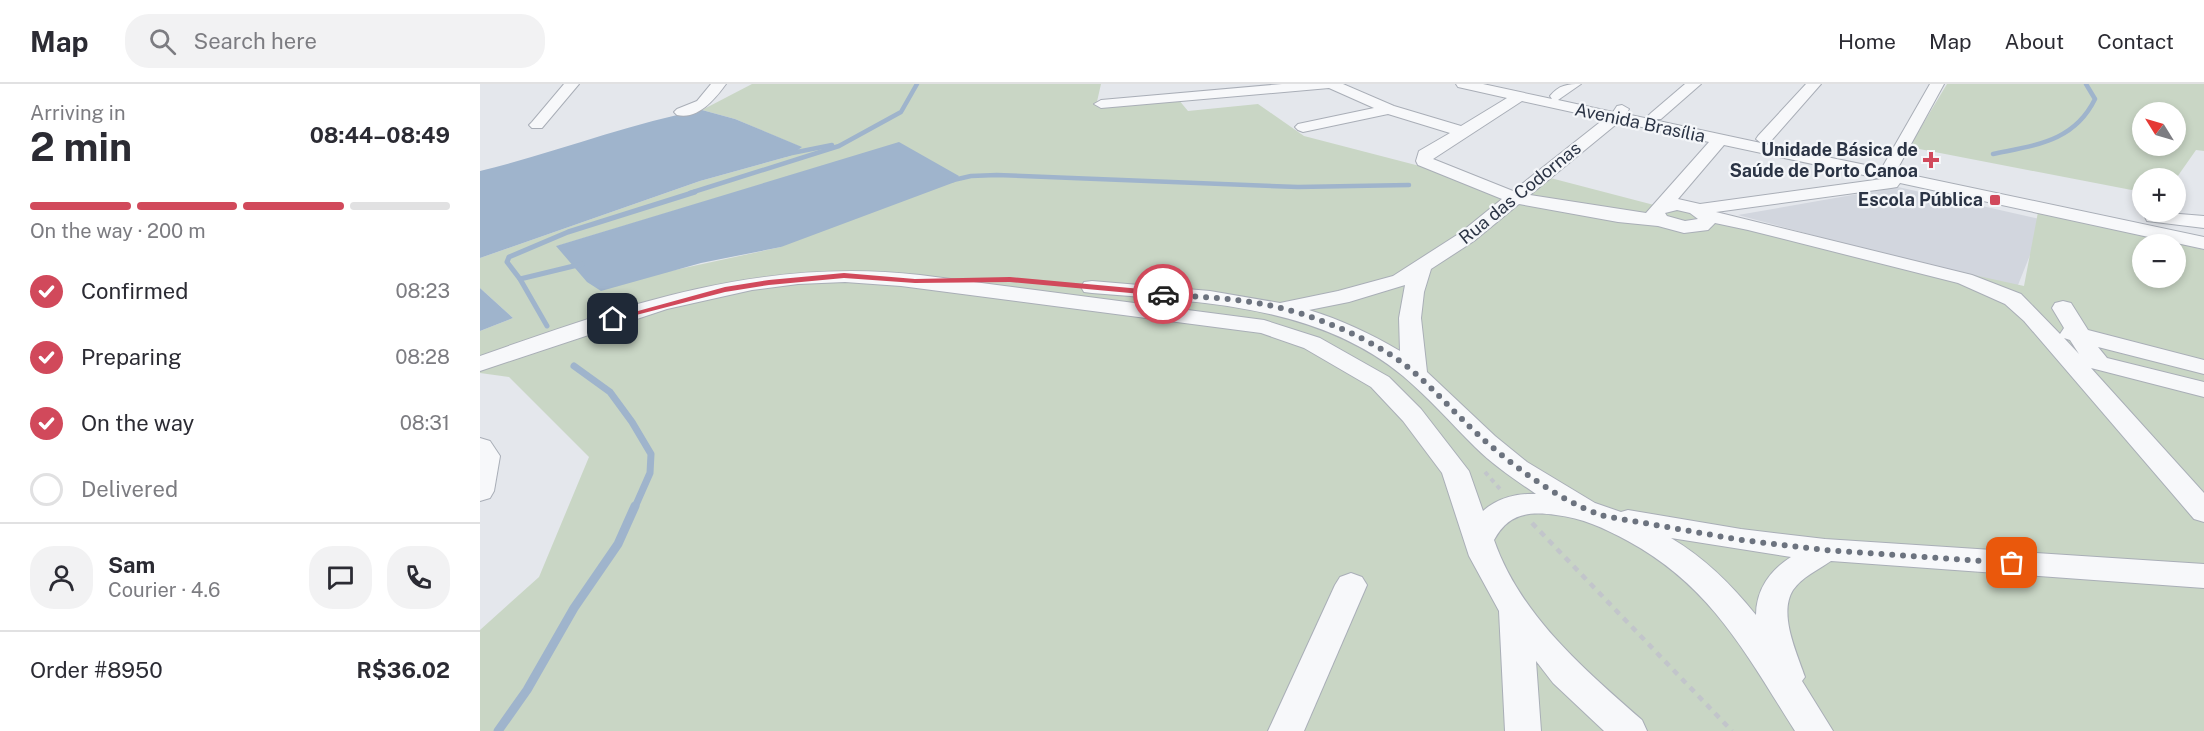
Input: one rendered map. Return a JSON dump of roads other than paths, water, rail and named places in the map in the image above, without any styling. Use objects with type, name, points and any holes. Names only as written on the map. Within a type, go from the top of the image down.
[{"type":"street","points":[[537,124],[572,84]]},
{"type":"street","points":[[682,112],[702,104],[719,84]]},
{"type":"street","points":[[1101,104],[1331,84],[1389,109],[1464,132]]},
{"type":"street","name":"Avenida Brasília","points":[[1463,84],[1518,97],[1618,113],[1656,116],[1716,135],[1910,180],[2204,243]]},
{"type":"street","name":"Avenida Brasília","points":[[1505,84],[1557,96],[1677,131],[1764,139],[2127,213],[2204,231]]},
{"type":"street","points":[[1557,96],[1574,84]]},
{"type":"street","points":[[1656,116],[1694,84]]},
{"type":"street","points":[[1764,139],[1814,84]]},
{"type":"street","points":[[1891,166],[1937,84]]},
{"type":"street","points":[[1518,97],[1425,155],[1424,161],[1515,198],[1618,216],[1661,213],[1679,205],[1985,286],[2013,299],[2041,326],[2204,512]]},
{"type":"street","points":[[1303,128],[1389,109]]},
{"type":"street","name":"Rua das Codornas","points":[[1281,309],[1366,291],[1400,280],[1467,237],[1618,113]]},
{"type":"street","points":[[1661,213],[1716,135]]},
{"type":"street","points":[[1702,212],[1910,180]]},
{"type":"street","points":[[2127,213],[2204,222]]},
{"type":"street","points":[[1415,373],[1409,317],[1411,295],[1423,264]]},
{"type":"street","points":[[480,364],[647,308],[769,282],[844,276],[915,281],[1264,327],[1323,348],[1380,382],[1422,426],[1455,471],[1478,542],[1497,583],[1515,611],[1565,673],[1629,731]]},
{"type":"street","points":[[915,281],[1010,280],[1249,302],[1281,309],[1347,332],[1394,357],[1415,373],[1488,444],[1517,467],[1594,513],[1640,533],[1677,556],[1711,584],[1739,619],[1815,731]]},
{"type":"street","points":[[2063,308],[2092,357],[2099,363],[2204,390]]},
{"type":"street","points":[[2041,326],[2204,368]]},
{"type":"street","points":[[480,447],[486,456],[480,491]]},
{"type":"street","points":[[1478,542],[1492,518],[1515,505],[1544,503],[1741,540],[1825,550],[2202,573]]},
{"type":"street","points":[[1794,700],[1771,616],[1774,595],[1785,578],[1825,550]]},
{"type":"street","points":[[1286,731],[1351,585]]},
{"type":"street","points":[[1515,611],[1523,731]]},
{"type":"water","points":[[702,110],[735,119],[802,147],[790,156],[700,181],[480,258],[480,171],[646,123]]},
{"type":"water","points":[[899,142],[959,176],[955,182],[781,247],[701,263],[601,291],[587,282],[556,246]]},
{"type":"water","points":[[480,288],[513,318],[480,331]]},
{"type":"waterway","points":[[690,193],[839,146],[901,112],[917,84]]},
{"type":"waterway","points":[[1993,154],[2038,144],[2065,133],[2086,113],[2095,99],[2086,84]]},
{"type":"waterway","points":[[787,154],[832,145]]},
{"type":"waterway","points":[[949,181],[971,176],[997,175],[1298,187],[1409,185]]},
{"type":"waterway","points":[[520,279],[507,262],[509,257],[568,232],[695,192]]},
{"type":"waterway","points":[[520,279],[582,264]]},
{"type":"waterway","points":[[520,279],[547,326]]},
{"type":"waterway","points":[[574,366],[610,392],[632,422],[651,454],[650,473],[635,507]]},
{"type":"waterway","points":[[498,731],[527,690],[574,608],[618,544],[635,506]]},
{"type":"place","name":"Unidade Básica de Saúde de Porto Canoa","points":[[1931,160]]},
{"type":"place","name":"Escola Pública","points":[[1995,200]]}]
